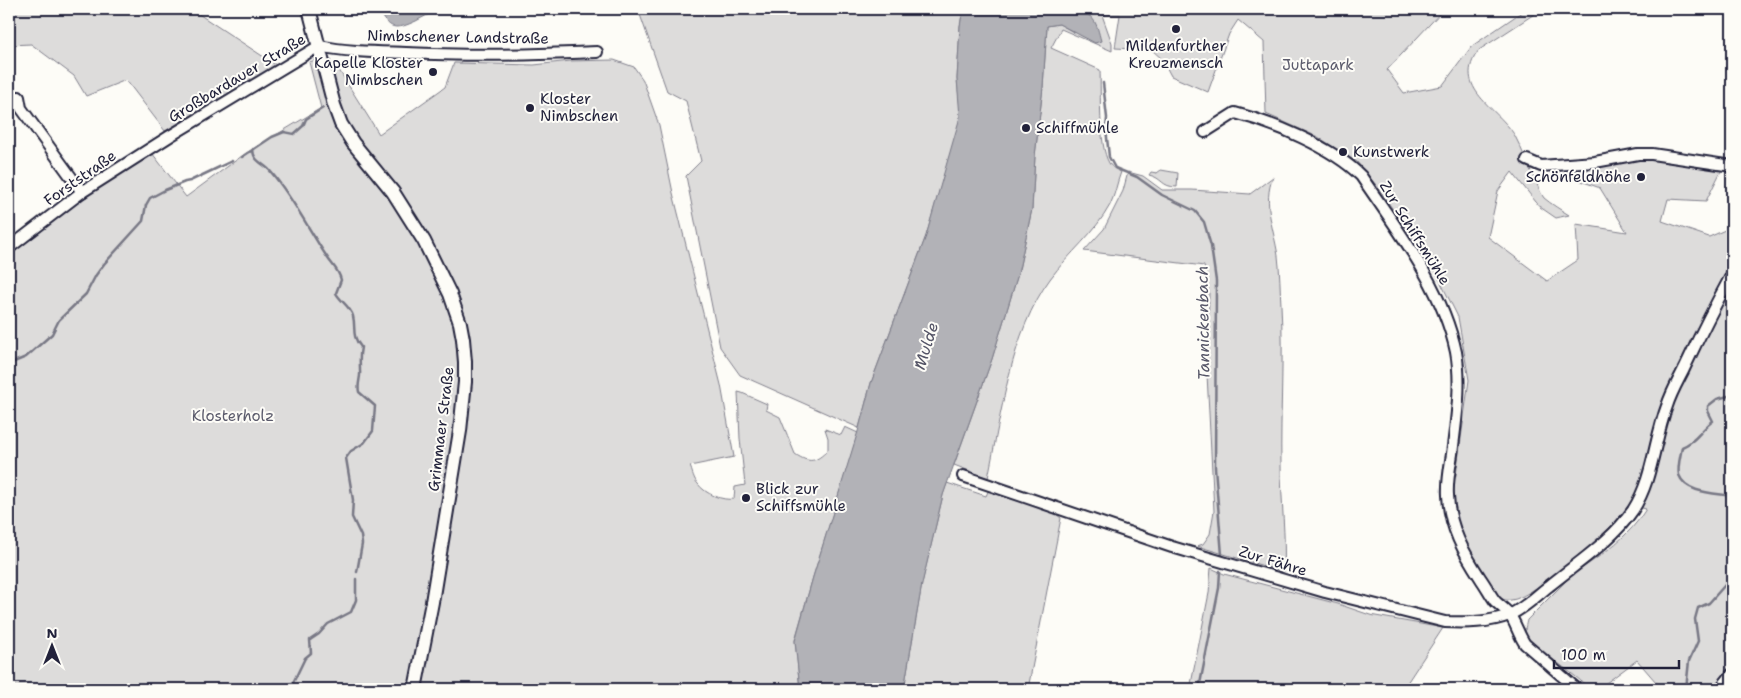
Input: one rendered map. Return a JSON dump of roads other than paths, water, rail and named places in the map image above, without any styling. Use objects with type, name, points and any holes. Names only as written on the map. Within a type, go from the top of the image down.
[{"type":"main road","points":[[309,9],[319,46]]},
{"type":"main road","name":"Grimmaer Straße","points":[[319,46],[338,118],[348,137],[409,216],[444,280],[460,323],[465,362],[464,400],[434,592],[415,689]]},
{"type":"street","name":"Nimbschener Landstraße","points":[[319,46],[362,52],[464,55],[538,55],[597,52]]},
{"type":"street","name":"Großbardauer Straße","points":[[170,136],[319,46]]},
{"type":"street","points":[[18,98],[21,108],[82,192]]},
{"type":"street","name":"Zur Schiffsmühle","points":[[1205,132],[1235,112],[1277,126],[1330,153],[1351,165],[1361,176],[1409,247],[1438,300],[1456,354],[1459,381],[1448,495],[1450,515],[1456,534],[1473,566],[1495,600],[1510,615]]},
{"type":"street","name":"Forststraße","points":[[9,248],[82,192],[170,136]]},
{"type":"street","points":[[1527,160],[1541,166],[1596,162],[1638,154],[1652,154],[1732,166]]},
{"type":"street","name":"Zur Fähre","points":[[963,476],[1172,547],[1325,592],[1446,622],[1480,622],[1510,615],[1604,542],[1633,510],[1647,480],[1666,406],[1706,321],[1732,274]]},
{"type":"street","points":[[1510,615],[1525,644],[1577,689]]},
{"type":"street","points":[[1720,689],[1732,674]]},
{"type":"water","points":[[379,9],[437,9],[416,21],[394,27],[386,21]]},
{"type":"water","name":"Mulde","points":[[963,9],[1078,9],[1092,18],[1098,29],[1101,41],[1095,43],[1059,24],[1047,26],[1032,209],[1018,274],[992,359],[943,495],[922,584],[904,689],[800,689],[795,641],[871,383],[926,236],[960,117],[957,79],[960,26]]},
{"type":"waterway","name":"Tannickenbach","points":[[1103,83],[1109,157],[1115,168],[1137,177],[1162,195],[1195,211],[1204,222],[1211,246],[1216,281],[1215,467],[1222,555]]},
{"type":"waterway","points":[[242,157],[272,137],[284,132],[294,134],[303,126],[306,119],[323,108]]},
{"type":"waterway","points":[[253,149],[257,160],[271,172],[286,192],[339,273],[341,280],[336,293],[352,312],[355,336],[361,347],[359,392],[375,406],[373,431],[364,443],[351,451],[346,458],[353,500],[352,517],[361,536],[362,544],[357,572]]},
{"type":"waterway","points":[[9,366],[26,357],[52,334],[59,320],[86,294],[104,264],[143,221],[146,205],[150,198],[232,161]]},
{"type":"waterway","name":"Tannickenbach","points":[[1732,395],[1717,399],[1708,406],[1708,411],[1713,421],[1691,442],[1682,447],[1678,468],[1679,475],[1688,486],[1702,492],[1732,496]]},
{"type":"waterway","name":"Tannickenbach","points":[[1199,689],[1219,588],[1220,571]]},
{"type":"waterway","name":"Tannickenbach","points":[[1686,689],[1689,661],[1698,641],[1695,619],[1698,608],[1709,603],[1732,577]]},
{"type":"waterway","points":[[290,689],[305,658],[311,653],[310,640],[328,624],[351,612],[356,600],[356,579]]},
{"type":"place","name":"Mildenfurther Kreuzmensch","points":[[1176,29]]},
{"type":"place","name":"Kapelle Kloster Nimbschen","points":[[433,72]]},
{"type":"place","name":"Kloster Nimbschen","points":[[530,108]]},
{"type":"place","name":"Schiffmühle","points":[[1026,128]]},
{"type":"place","name":"Kunstwerk","points":[[1343,152]]},
{"type":"place","name":"Schönfeldhöhe","points":[[1641,177]]},
{"type":"place","name":"Blick zur Schiffsmühle","points":[[746,498]]},
{"type":"park label","name":"Juttapark","points":[[1318,65]]},
{"type":"park label","name":"Klosterholz","points":[[233,416]]}]
